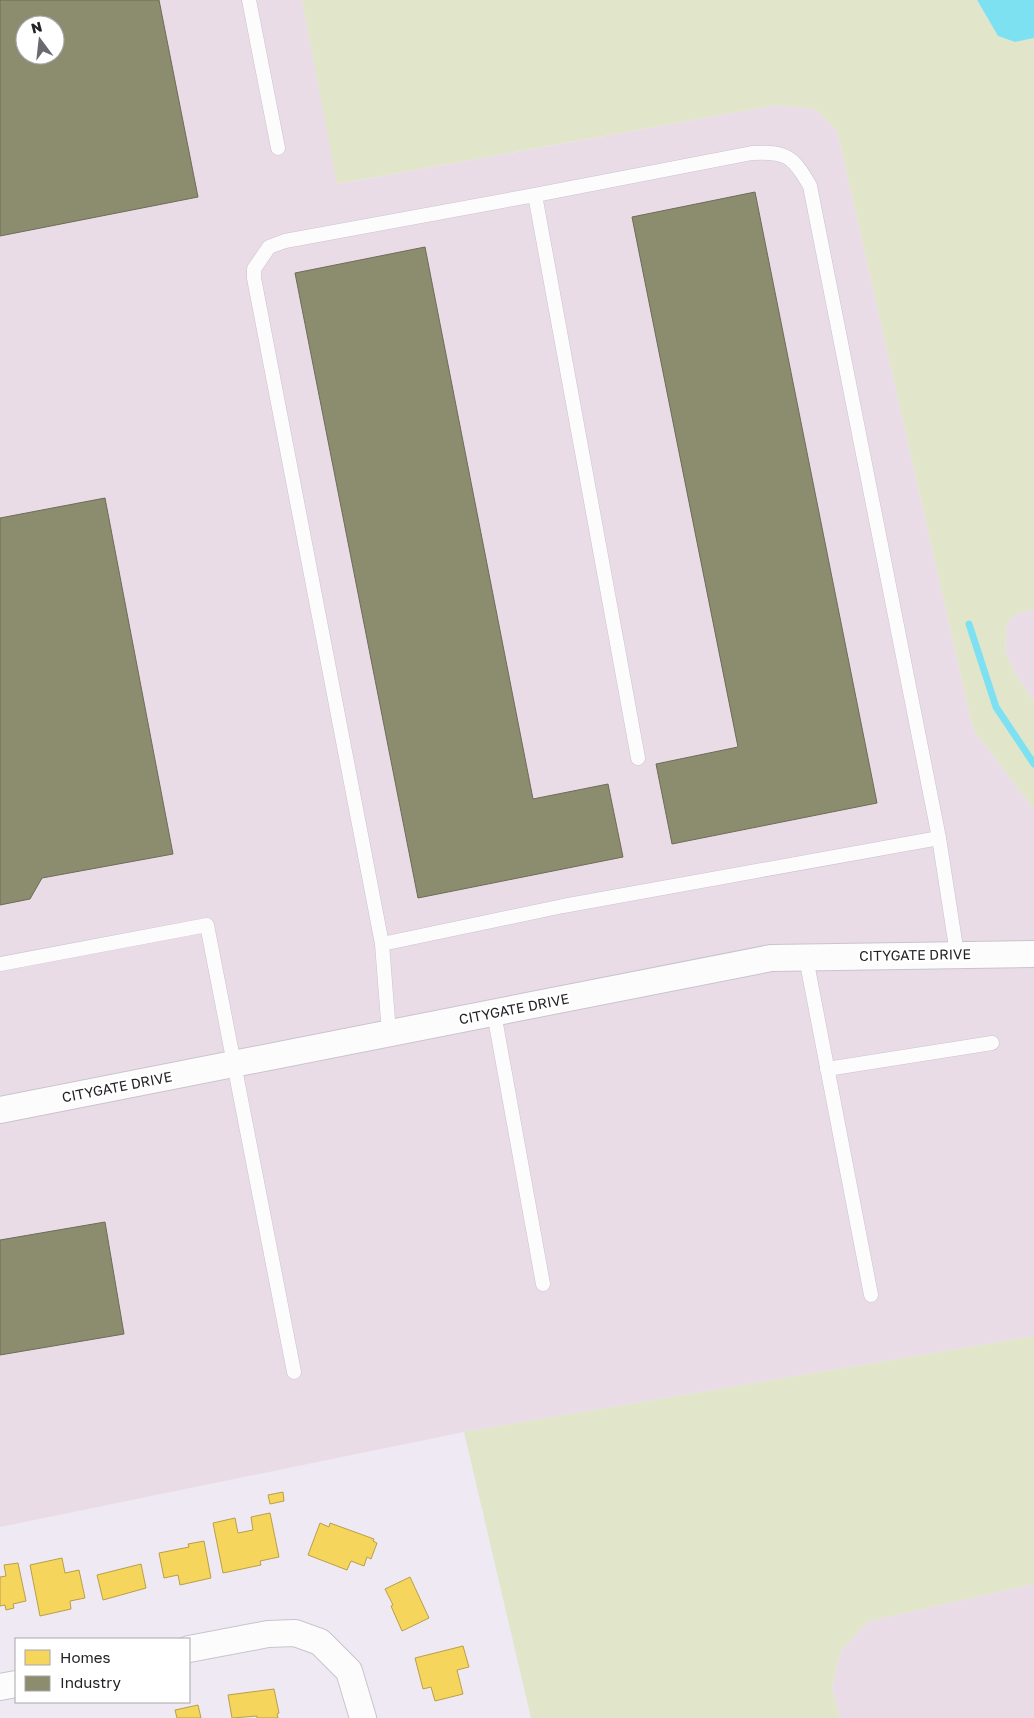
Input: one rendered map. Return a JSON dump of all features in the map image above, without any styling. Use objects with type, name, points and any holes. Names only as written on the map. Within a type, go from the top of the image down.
[{"type":"street","name":"CITYGATE DRIVE","points":[[0,1110],[771,958],[1034,954]]},
{"type":"street","points":[[190,1649],[268,1634],[295,1633],[320,1642],[349,1672],[363,1718]]},
{"type":"street","points":[[0,1687],[15,1684]]},
{"type":"lane","points":[[249,0],[278,148]]},
{"type":"lane","points":[[389,1033],[382,944],[254,278],[254,269],[269,247],[285,241],[752,153],[774,152],[788,158],[801,170],[810,186],[939,838],[956,954]]},
{"type":"lane","points":[[535,195],[638,758]]},
{"type":"lane","points":[[382,944],[563,906],[939,838]]},
{"type":"lane","points":[[0,964],[207,925],[294,1372]]},
{"type":"lane","points":[[806,958],[871,1295]]},
{"type":"lane","points":[[494,1013],[543,1284]]},
{"type":"lane","points":[[827,1069],[992,1043]]},
{"type":"shaded area","points":[[0,0],[302,0],[338,184],[777,105],[815,109],[837,130],[973,729],[1034,809],[1034,1336],[464,1432],[0,1527]]},
{"type":"shaded area","points":[[1034,609],[1034,702],[1015,673],[1005,652],[1007,623],[1018,613]]},
{"type":"shaded area","points":[[1034,1584],[1034,1718],[840,1718],[832,1688],[841,1650],[869,1621]]},
{"type":"green space","points":[[302,0],[977,0],[998,36],[1015,42],[1034,38],[1034,609],[1018,613],[1007,623],[1005,651],[1015,673],[1034,702],[1034,809],[973,729],[837,130],[815,109],[777,105],[337,184]]},
{"type":"green space","points":[[1034,1336],[1034,1584],[869,1621],[841,1650],[832,1688],[840,1718],[531,1718],[464,1432]]},
{"type":"water","points":[[977,0],[1034,0],[1034,38],[1015,42],[998,36]]},
{"type":"building: Homes","points":[[283,1492],[284,1501],[270,1504],[268,1495]]},
{"type":"building: Homes","points":[[270,1513],[279,1557],[260,1561],[261,1565],[223,1573],[213,1523],[235,1518],[238,1533],[253,1530],[251,1517]]},
{"type":"building: Homes","points":[[320,1523],[329,1527],[330,1523],[374,1539],[373,1541],[377,1543],[371,1559],[367,1557],[364,1566],[351,1561],[347,1570],[308,1555]]},
{"type":"building: Homes","points":[[204,1541],[211,1578],[180,1585],[178,1575],[164,1578],[159,1553],[189,1547],[188,1544]]},
{"type":"building: Homes","points":[[62,1558],[65,1573],[79,1570],[85,1598],[70,1601],[71,1609],[40,1616],[30,1565]]},
{"type":"building: Homes","points":[[18,1563],[26,1601],[13,1604],[14,1608],[6,1610],[5,1605],[0,1606],[0,1577],[6,1576],[4,1565]]},
{"type":"building: Homes","points":[[141,1564],[146,1588],[103,1600],[97,1575]]},
{"type":"building: Homes","points":[[410,1577],[429,1618],[402,1631],[385,1589]]},
{"type":"building: Homes","points":[[463,1646],[469,1667],[457,1670],[463,1694],[435,1701],[431,1687],[423,1689],[415,1658]]},
{"type":"building: Homes","points":[[274,1689],[279,1713],[277,1714],[278,1718],[257,1718],[257,1716],[232,1718],[228,1695]]},
{"type":"building: Homes","points":[[198,1705],[201,1718],[177,1718],[175,1710]]},
{"type":"building: Industry","points":[[0,0],[159,0],[198,197],[0,236]]},
{"type":"building: Industry","points":[[755,192],[877,803],[672,844],[656,764],[738,747],[632,217]]},
{"type":"building: Industry","points":[[425,247],[533,799],[608,784],[623,857],[418,898],[295,273]]},
{"type":"building: Industry","points":[[105,498],[173,854],[42,878],[30,899],[0,905],[0,518]]},
{"type":"building: Industry","points":[[105,1222],[124,1334],[0,1355],[0,1240]]},
{"type":"waterway","points":[[969,624],[996,707],[1034,764]]}]
